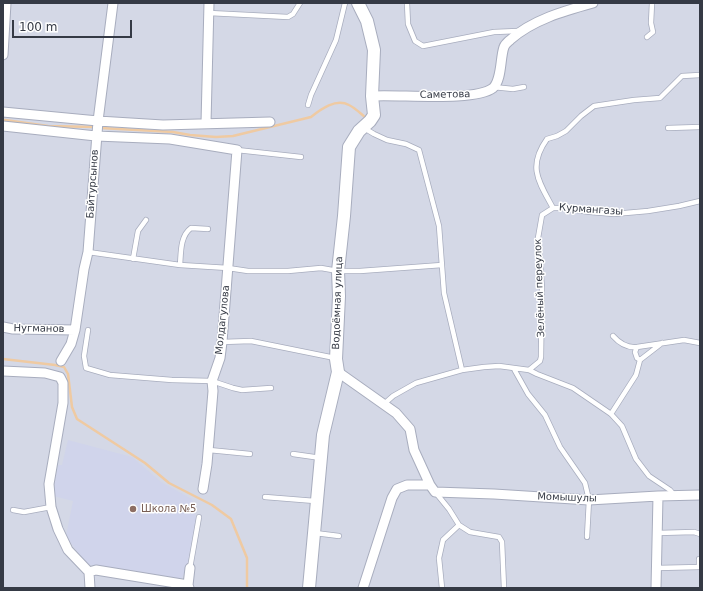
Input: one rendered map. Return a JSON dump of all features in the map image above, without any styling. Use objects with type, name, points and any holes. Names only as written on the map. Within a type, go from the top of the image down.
[{"type":"street","points":[[3,56],[6,3]]},
{"type":"street","name":"Байтурсынов","points":[[61,361],[70,344],[75,330],[88,252],[96,136],[113,3]]},
{"type":"street","points":[[206,123],[209,3]]},
{"type":"street","name":"Водоёмная улица","points":[[309,588],[323,436],[338,372],[336,358],[339,296],[338,271],[349,146],[374,115],[372,96],[374,50],[367,21],[358,3]]},
{"type":"street","points":[[493,87],[497,82],[504,46],[520,31],[547,18],[593,3]]},
{"type":"street","name":"Саметова","points":[[372,96],[465,96],[483,93],[493,87]]},
{"type":"street","points":[[3,112],[98,121],[163,125],[270,122]]},
{"type":"street","points":[[3,126],[96,136],[170,139],[237,150]]},
{"type":"street","name":"Молдагулова","points":[[203,489],[209,450],[213,391],[212,381],[220,358],[222,342],[237,150]]},
{"type":"street","name":"Нугманов","points":[[3,327],[13,329],[75,330]]},
{"type":"street","points":[[3,371],[45,373],[60,377],[63,382],[63,403],[49,484],[51,507],[58,529],[68,550],[89,572],[90,588]]},
{"type":"street","points":[[338,372],[396,413],[410,429],[414,450],[432,489]]},
{"type":"street","name":"Момышулы","points":[[363,588],[392,498],[397,489],[408,485],[432,489],[589,500],[700,495]]},
{"type":"street","points":[[656,588],[658,496]]},
{"type":"street","points":[[89,572],[96,570],[189,587],[190,568]]},
{"type":"lane","points":[[208,13],[288,17],[293,14],[300,3]]},
{"type":"lane","points":[[308,106],[311,95],[336,40],[345,3]]},
{"type":"lane","points":[[407,3],[408,24],[415,41],[423,46],[494,32],[520,31]]},
{"type":"lane","points":[[647,37],[654,32],[651,23],[652,3]]},
{"type":"lane","points":[[553,208],[538,181],[536,163],[541,147],[547,139],[566,131],[594,106],[660,98],[682,76],[700,75]]},
{"type":"lane","points":[[493,87],[513,89],[524,87]]},
{"type":"lane","points":[[363,127],[387,140],[406,144],[419,150],[439,226],[444,293],[462,370]]},
{"type":"lane","points":[[668,128],[700,127]]},
{"type":"lane","points":[[237,150],[301,156]]},
{"type":"lane","name":"Курмангазы","points":[[553,208],[614,214],[679,206],[700,200]]},
{"type":"lane","name":"Зелёный переулок","points":[[530,370],[540,361],[541,356],[542,288],[538,238],[542,214],[553,208]]},
{"type":"lane","points":[[133,259],[138,231],[146,220]]},
{"type":"lane","points":[[180,265],[183,237],[186,231],[191,228],[208,229]]},
{"type":"lane","points":[[88,252],[180,265],[228,268],[248,271],[288,271],[322,268],[338,271],[360,272],[442,264]]},
{"type":"lane","points":[[88,330],[84,356],[86,368],[110,375],[172,380],[212,381],[242,390],[271,388]]},
{"type":"lane","points":[[613,336],[618,342],[629,348],[684,340],[700,343]]},
{"type":"lane","points":[[222,342],[251,341],[336,358]]},
{"type":"lane","points":[[612,414],[636,375],[640,360],[662,343]]},
{"type":"lane","points":[[637,347],[635,352],[637,358],[640,360]]},
{"type":"lane","points":[[384,404],[393,396],[416,383],[462,370],[491,366],[530,370],[573,388],[612,414],[622,426],[636,458],[649,476],[670,490],[674,495]]},
{"type":"lane","points":[[514,369],[528,394],[545,415],[560,448],[586,482],[589,500],[587,537]]},
{"type":"lane","points":[[209,450],[250,454]]},
{"type":"lane","points":[[293,454],[321,458]]},
{"type":"lane","points":[[432,489],[449,509],[459,525],[470,532],[499,538],[502,542],[504,588]]},
{"type":"lane","points":[[265,497],[317,501]]},
{"type":"lane","points":[[13,510],[24,512],[51,507]]},
{"type":"lane","points":[[190,568],[199,517]]},
{"type":"lane","points":[[442,588],[439,558],[443,540],[459,525]]},
{"type":"lane","points":[[658,533],[694,532],[700,534]]},
{"type":"lane","points":[[314,533],[339,536]]},
{"type":"lane","points":[[657,568],[699,567],[699,559]]},
{"type":"shaded area","points":[[3,3],[700,3],[700,588],[3,588]]},
{"type":"shaded area","name":"Школа №5","points":[[68,440],[132,457],[161,482],[192,499],[196,518],[187,567],[180,582],[86,564],[66,536],[73,501],[53,496],[58,465],[62,465]]},
{"type":"waterway","points":[[101,128],[173,132],[216,137],[233,136],[311,117],[329,105],[339,103],[349,105],[365,117]]},
{"type":"waterway","points":[[5,120],[48,126],[94,127]]},
{"type":"waterway","points":[[3,359],[64,367],[68,374],[72,407],[77,419],[145,463],[169,483],[212,505],[231,519],[247,558],[247,588]]},
{"type":"place","name":"Школа №5","points":[[133,509]]}]
